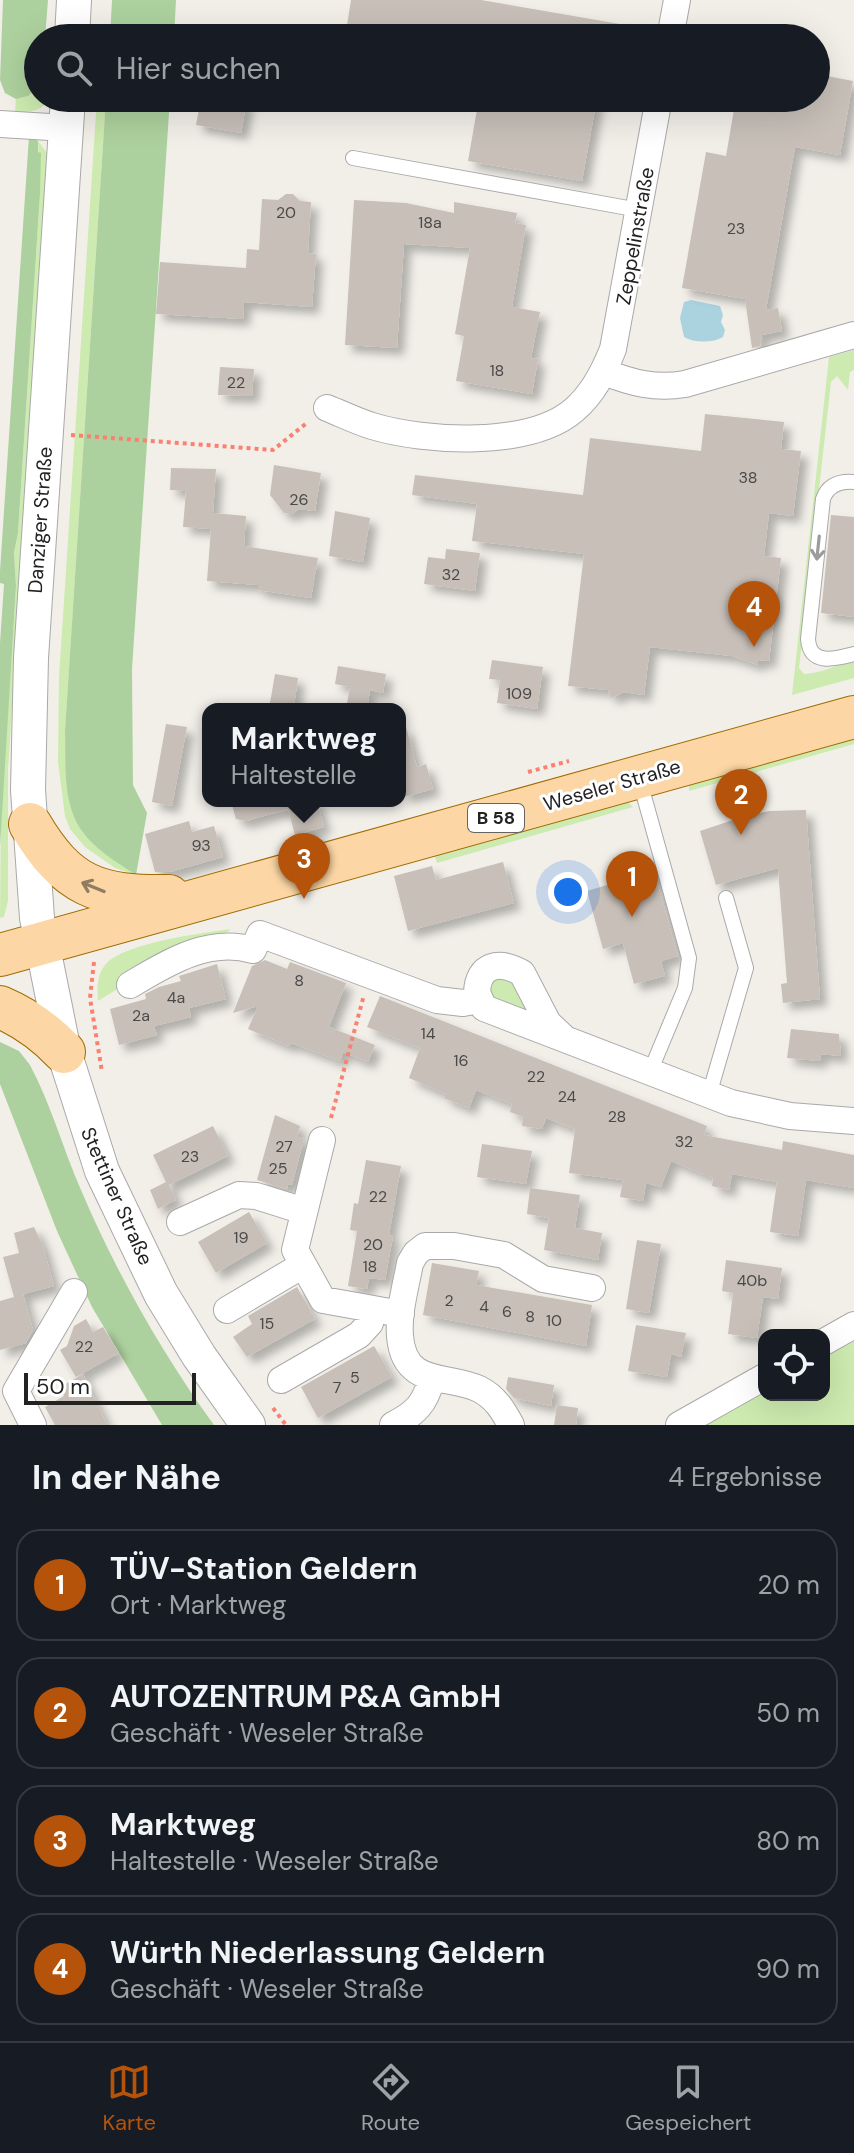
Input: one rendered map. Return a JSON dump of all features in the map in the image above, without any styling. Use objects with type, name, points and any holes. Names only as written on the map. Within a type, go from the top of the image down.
[{"type":"main road","name":"Weseler Straße","points":[[0,955],[854,717]]},
{"type":"main road","points":[[30,824],[61,865],[85,885],[99,890],[156,896],[226,891]]},
{"type":"main road","points":[[0,1007],[17,1014],[45,1033],[64,1052]]},
{"type":"street","points":[[73,24],[74,0]]},
{"type":"street","points":[[673,24],[677,0]]},
{"type":"street","name":"Zeppelinstraße","points":[[327,408],[375,427],[460,438],[520,435],[541,429],[575,409],[604,372],[618,326],[656,112]]},
{"type":"street","points":[[0,124],[67,113]]},
{"type":"street","name":"Danziger Straße","points":[[41,943],[30,824],[31,658],[67,113]]},
{"type":"street","points":[[604,372],[646,385],[675,386],[854,335]]},
{"type":"street","points":[[130,985],[174,959],[222,946],[253,950],[260,934],[448,1003],[479,1000]]},
{"type":"street","name":"Stettiner Straße","points":[[41,943],[64,1052],[102,1171],[130,1233],[161,1294],[199,1356],[265,1401]]},
{"type":"street","points":[[563,1037],[548,1023],[522,973],[495,966],[482,973],[477,987],[484,1008],[534,1029],[563,1037],[709,1095],[758,1110],[854,1121]]},
{"type":"street","points":[[322,1140],[295,1250],[323,1300],[401,1314]]},
{"type":"street","points":[[180,1222],[239,1195],[256,1196],[304,1211]]},
{"type":"street","points":[[511,1425],[503,1409],[490,1395],[476,1387],[419,1373],[404,1351],[399,1332],[410,1263],[425,1246],[454,1246],[504,1255],[543,1279],[592,1288]]},
{"type":"street","points":[[227,1310],[303,1265]]},
{"type":"street","points":[[33,1425],[8,1393],[74,1292]]},
{"type":"street","points":[[265,1401],[359,1335],[370,1323],[373,1309]]},
{"type":"street","points":[[830,1339],[854,1325]]},
{"type":"street","points":[[393,1425],[414,1414],[422,1405],[432,1378]]},
{"type":"street","points":[[679,1425],[758,1380]]},
{"type":"lane","points":[[353,158],[639,210]]},
{"type":"lane","points":[[849,481],[829,489],[823,499],[808,639],[811,652],[826,660],[854,654]]},
{"type":"lane","points":[[639,778],[689,958],[685,988],[650,1072]]},
{"type":"lane","points":[[709,1095],[746,968],[726,898]]},
{"type":"path","points":[[69,435],[273,450],[327,408]]},
{"type":"path","points":[[85,932],[95,968],[90,998],[106,1086]]},
{"type":"path","points":[[322,1140],[329,1127],[370,974]]},
{"type":"path","points":[[265,1401],[286,1425]]},
{"type":"green space","points":[[3,0],[48,0],[46,24],[24,24],[24,97],[16,99],[5,93],[0,80]]},
{"type":"green space","points":[[112,0],[176,0],[175,24],[111,24]]},
{"type":"green space","points":[[24,97],[24,112],[15,112],[16,99]]},
{"type":"green space","points":[[96,112],[105,112],[65,732],[66,760],[70,801],[83,830],[112,858],[136,875],[115,868],[85,847],[70,829],[65,816],[58,762],[59,677]]},
{"type":"green space","points":[[105,112],[169,112],[132,669],[133,785],[147,813],[136,875],[100,850],[87,838],[76,820],[68,795],[65,731]]},
{"type":"green space","points":[[29,136],[38,141],[38,152],[41,153],[40,194],[18,533],[14,553],[16,586],[0,847],[0,643],[4,584],[0,583],[0,571]]},
{"type":"green space","points":[[38,141],[48,154],[8,771],[8,901],[4,917],[0,918],[1,812],[16,587],[14,554],[18,533],[40,194]]},
{"type":"green space","points":[[854,350],[854,370],[850,372],[848,390],[837,376],[831,382],[799,668],[804,674],[811,673],[854,660],[854,678],[792,695],[829,357]]},
{"type":"green space","points":[[854,731],[854,744],[689,791],[689,783]]},
{"type":"green space","points":[[626,800],[633,807],[437,863],[433,851]]},
{"type":"green space","points":[[231,929],[211,945],[172,955],[98,1001],[100,973],[114,957],[164,940]]},
{"type":"green space","points":[[493,979],[513,979],[535,1021],[491,1003],[488,984]]},
{"type":"green space","points":[[0,1042],[19,1051],[30,1065],[109,1251],[158,1340],[214,1425],[162,1425],[92,1307],[57,1231],[0,1084]]},
{"type":"green space","points":[[854,1337],[854,1425],[700,1425],[758,1391],[758,1401],[830,1401],[830,1351]]},
{"type":"water","points":[[691,300],[720,306],[725,330],[723,337],[704,342],[684,337],[680,318],[684,302]]},
{"type":"building","points":[[351,0],[481,0],[620,24],[347,24]]},
{"type":"building","points":[[830,77],[853,81],[840,155],[795,147],[766,310],[778,308],[782,331],[762,335],[760,346],[752,348],[745,299],[682,288],[706,152],[726,156],[734,112],[830,112]]},
{"type":"building","points":[[198,112],[245,112],[241,133],[196,125]]},
{"type":"building","points":[[477,112],[594,112],[582,181],[468,161]]},
{"type":"building","points":[[286,194],[293,194],[300,201],[311,202],[308,253],[316,254],[312,307],[244,302],[243,319],[156,314],[160,262],[246,268],[247,249],[259,250],[262,199],[278,200]]},
{"type":"building","points":[[354,200],[406,203],[454,213],[454,202],[517,213],[515,223],[526,225],[512,307],[540,312],[531,358],[538,359],[532,394],[456,381],[464,336],[455,334],[470,248],[404,244],[397,348],[345,345]]},
{"type":"building","points":[[220,367],[254,369],[252,396],[218,395]]},
{"type":"building","points":[[705,414],[784,422],[781,449],[801,451],[793,516],[769,513],[764,556],[781,558],[769,661],[758,660],[758,665],[732,656],[650,647],[644,695],[624,692],[611,698],[608,690],[568,686],[584,554],[472,541],[477,504],[412,495],[415,475],[583,495],[590,438],[701,451]]},
{"type":"building","points":[[274,465],[321,473],[315,511],[299,509],[292,514],[284,513],[270,495]]},
{"type":"building","points":[[171,468],[216,469],[213,513],[246,516],[244,546],[318,558],[311,598],[258,590],[258,585],[207,581],[211,529],[183,527],[186,491],[170,490]]},
{"type":"building","points":[[335,511],[370,518],[363,562],[329,556]]},
{"type":"building","points":[[831,515],[854,517],[854,617],[821,613]]},
{"type":"building","points":[[446,549],[480,553],[475,591],[424,584],[428,557],[445,559]]},
{"type":"building","points":[[492,660],[543,667],[537,709],[497,703],[500,680],[489,679]]},
{"type":"building","points":[[338,666],[386,674],[383,693],[370,690],[368,703],[347,703],[350,687],[335,684]]},
{"type":"building","points":[[275,674],[298,678],[294,703],[270,703]]},
{"type":"building","points":[[166,724],[187,727],[172,806],[152,802]]},
{"type":"building","points":[[406,727],[417,767],[426,764],[433,789],[406,796]]},
{"type":"building","points":[[233,807],[319,807],[324,827],[295,835],[288,809],[246,821],[236,819]]},
{"type":"building","points":[[806,810],[820,999],[783,1003],[781,984],[787,983],[778,868],[716,885],[700,831],[769,811]]},
{"type":"building","points":[[189,821],[192,832],[214,826],[223,857],[170,872],[155,872],[145,834]]},
{"type":"building","points":[[651,861],[678,956],[661,961],[665,976],[634,984],[623,943],[603,949],[587,891],[637,876],[634,866]]},
{"type":"building","points":[[503,862],[514,903],[408,931],[394,876],[432,866],[436,880]]},
{"type":"building","points":[[265,960],[287,969],[290,962],[346,983],[329,1027],[375,1045],[368,1062],[343,1052],[340,1061],[291,1043],[289,1046],[248,1029],[258,1006],[233,1013],[252,966]]},
{"type":"building","points":[[217,964],[226,999],[189,1008],[191,1017],[154,1026],[157,1035],[119,1045],[110,1009],[146,999],[145,994],[181,981],[179,976]]},
{"type":"building","points":[[380,996],[707,1126],[704,1135],[782,1150],[783,1141],[854,1155],[854,1188],[806,1180],[798,1236],[770,1232],[777,1182],[732,1174],[729,1190],[712,1186],[713,1178],[671,1161],[661,1187],[646,1183],[643,1201],[620,1197],[623,1180],[569,1173],[575,1129],[546,1118],[542,1129],[522,1126],[523,1117],[510,1112],[512,1104],[476,1090],[469,1108],[409,1078],[420,1048],[367,1027]]},
{"type":"building","points":[[791,1029],[839,1034],[841,1056],[821,1054],[820,1061],[787,1058]]},
{"type":"building","points":[[275,1115],[300,1126],[297,1137],[304,1139],[292,1185],[288,1184],[287,1189],[257,1180]]},
{"type":"building","points":[[213,1126],[228,1156],[169,1185],[176,1200],[158,1209],[150,1190],[166,1182],[153,1155]]},
{"type":"building","points":[[482,1144],[532,1151],[526,1184],[477,1177]]},
{"type":"building","points":[[366,1160],[401,1166],[385,1280],[369,1278],[367,1289],[348,1286],[357,1231],[350,1230]]},
{"type":"building","points":[[530,1188],[580,1195],[575,1228],[602,1233],[598,1260],[544,1250],[549,1218],[527,1214]]},
{"type":"building","points":[[249,1212],[267,1243],[216,1273],[198,1242]]},
{"type":"building","points":[[34,1227],[43,1246],[54,1286],[23,1294],[33,1330],[26,1343],[0,1350],[0,1301],[14,1297],[3,1257],[19,1253],[14,1233]]},
{"type":"building","points":[[637,1240],[661,1244],[649,1313],[626,1309]]},
{"type":"building","points":[[726,1260],[782,1268],[778,1299],[763,1297],[757,1338],[728,1334],[733,1293],[722,1291]]},
{"type":"building","points":[[432,1263],[479,1271],[476,1285],[592,1305],[586,1346],[423,1315]]},
{"type":"building","points":[[297,1287],[315,1319],[247,1357],[233,1337],[252,1324],[248,1316]]},
{"type":"building","points":[[86,1319],[93,1332],[103,1327],[119,1353],[76,1377],[60,1350],[67,1346],[74,1326]]},
{"type":"building","points":[[636,1325],[686,1333],[681,1357],[671,1354],[667,1377],[628,1371]]},
{"type":"building","points":[[374,1346],[392,1377],[318,1418],[301,1387]]},
{"type":"building","points":[[83,1374],[107,1425],[55,1425],[45,1407],[64,1396],[59,1388]]},
{"type":"building","points":[[508,1377],[554,1385],[551,1406],[514,1398],[506,1389]]},
{"type":"building","points":[[557,1405],[578,1408],[576,1425],[554,1425]]},
{"type":"place","name":"Würth Niederlassung Geldern","points":[[754,647]]},
{"type":"place","name":"AUTOZENTRUM P&A GmbH","points":[[741,835]]},
{"type":"place","name":"Marktweg","points":[[304,899]]},
{"type":"place","name":"TÜV-Station Geldern","points":[[632,917]]}]
